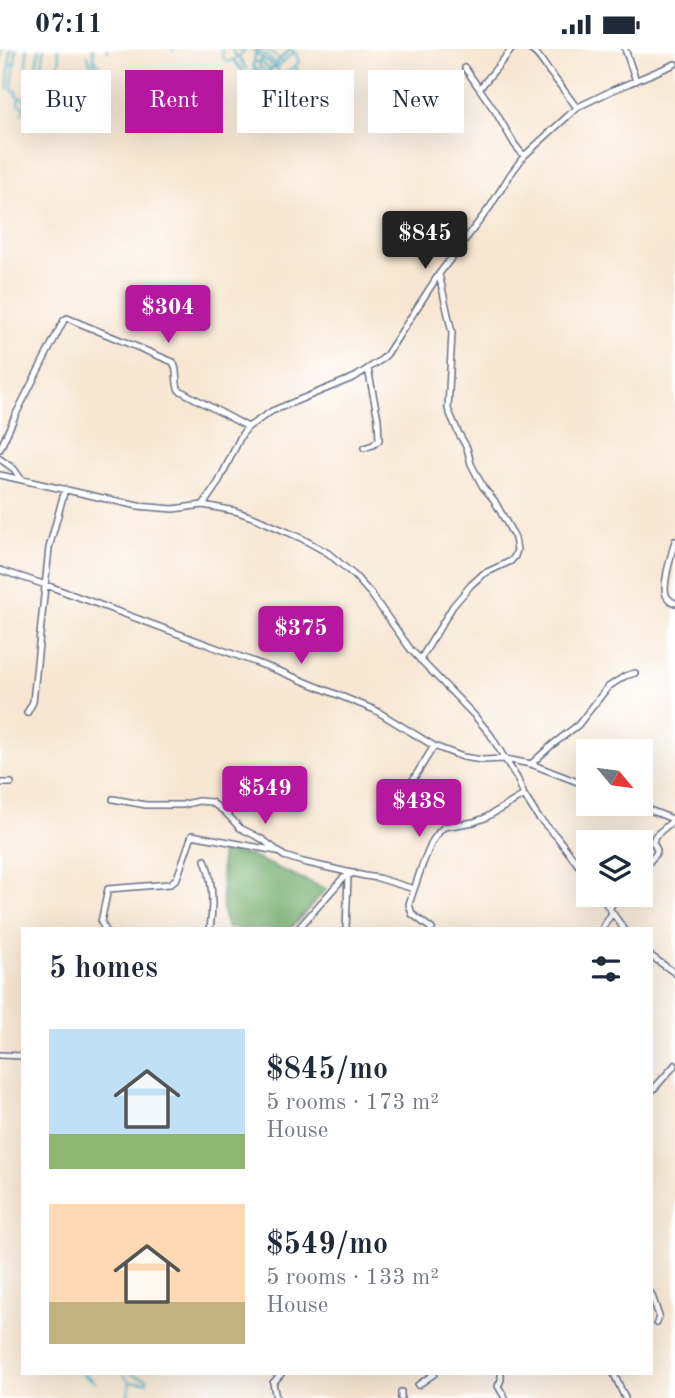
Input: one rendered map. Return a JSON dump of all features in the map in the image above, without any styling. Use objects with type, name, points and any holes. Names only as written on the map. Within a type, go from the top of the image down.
[{"type":"street","points":[[480,87],[512,49]]},
{"type":"street","points":[[529,49],[536,52],[577,108]]},
{"type":"street","points":[[625,49],[636,81]]},
{"type":"street","points":[[203,505],[248,427],[271,411],[355,377],[382,360],[439,274],[490,207],[524,156],[577,108],[675,64]]},
{"type":"street","points":[[465,68],[524,156]]},
{"type":"street","points":[[420,660],[453,606],[471,585],[483,573],[511,561],[517,550],[515,538],[471,464],[467,448],[449,409],[452,333],[439,274]]},
{"type":"street","points":[[0,449],[67,318],[173,362],[179,390],[248,427]]},
{"type":"street","points":[[364,448],[379,440],[378,419],[368,369]]},
{"type":"street","points":[[0,459],[14,469],[21,479]]},
{"type":"street","points":[[0,475],[138,506],[173,509],[203,505],[235,511],[301,538],[328,553],[363,585],[420,660],[490,734],[538,817],[576,862]]},
{"type":"street","points":[[27,713],[33,702],[49,548],[65,489]]},
{"type":"street","points":[[675,541],[666,580],[666,594],[670,601],[675,603]]},
{"type":"street","points":[[0,570],[279,671],[375,710],[434,745],[463,757],[505,759],[531,764],[576,781]]},
{"type":"street","points":[[531,764],[579,725],[608,687],[635,673]]},
{"type":"street","points":[[396,794],[406,791],[434,745]]},
{"type":"street","points":[[0,783],[11,783]]},
{"type":"street","points":[[430,927],[410,911],[410,904],[433,840],[444,827],[485,818],[524,795]]},
{"type":"street","points":[[113,799],[146,805],[211,802],[240,828],[262,839],[285,856],[414,889]]},
{"type":"street","points":[[653,811],[675,820],[655,836],[653,842],[657,850],[653,857]]},
{"type":"street","points":[[104,927],[101,922],[108,889],[170,884],[177,878],[192,835],[278,851]]},
{"type":"street","points":[[210,846],[214,839]]},
{"type":"street","points":[[205,860],[213,910],[209,927]]},
{"type":"street","points":[[300,927],[343,878],[351,874]]},
{"type":"street","points":[[346,927],[351,874]]},
{"type":"street","points":[[607,907],[622,927]]},
{"type":"street","points":[[602,927],[613,907]]},
{"type":"street","points":[[653,957],[675,972]]},
{"type":"street","points":[[0,1055],[21,1056]]},
{"type":"street","points":[[653,1091],[675,1065]]},
{"type":"street","points":[[653,1299],[659,1316],[657,1323]]},
{"type":"street","points":[[276,1398],[273,1383],[280,1375]]},
{"type":"street","points":[[418,1385],[433,1375]]},
{"type":"street","points":[[501,1375],[498,1386],[505,1398]]},
{"type":"street","points":[[614,1375],[625,1398]]},
{"type":"green space","points":[[221,852],[248,855],[326,889],[292,927],[227,927],[223,913]]},
{"type":"waterway","points":[[0,66],[2,49]]},
{"type":"waterway","points":[[11,49],[9,64],[13,65]]},
{"type":"waterway","points":[[16,49],[12,90],[17,91],[16,96],[21,98]]},
{"type":"waterway","points":[[26,70],[27,49]]},
{"type":"waterway","points":[[36,70],[39,49]]},
{"type":"waterway","points":[[41,70],[44,49]]},
{"type":"waterway","points":[[57,70],[60,59],[58,49]]},
{"type":"waterway","points":[[93,49],[94,58],[104,70]]},
{"type":"waterway","points":[[222,49],[227,62],[239,57],[246,49]]},
{"type":"waterway","points":[[231,49],[237,57]]},
{"type":"waterway","points":[[253,49],[257,51],[255,54]]},
{"type":"waterway","points":[[258,49],[257,51],[274,63]]},
{"type":"waterway","points":[[266,49],[279,59]]},
{"type":"waterway","points":[[270,70],[290,49]]},
{"type":"waterway","points":[[291,49],[299,62],[295,66],[297,70]]},
{"type":"waterway","points":[[276,68],[293,53]]},
{"type":"waterway","points":[[255,54],[263,58],[261,62],[254,62],[255,54]]},
{"type":"waterway","points":[[88,55],[93,66]]},
{"type":"waterway","points":[[239,58],[246,69]]},
{"type":"waterway","points":[[264,59],[273,66]]},
{"type":"waterway","points":[[93,60],[97,70]]},
{"type":"waterway","points":[[233,60],[242,70]]},
{"type":"waterway","points":[[254,62],[255,70]]},
{"type":"waterway","points":[[261,62],[270,70]]},
{"type":"waterway","points":[[259,63],[263,70]]},
{"type":"waterway","points":[[8,89],[9,64]]},
{"type":"waterway","points":[[98,70],[101,67]]},
{"type":"waterway","points":[[290,70],[294,67]]},
{"type":"waterway","points":[[19,98],[18,104],[21,106]]},
{"type":"waterway","points":[[83,1375],[91,1379]]},
{"type":"waterway","points":[[87,1375],[95,1382]]},
{"type":"waterway","points":[[124,1375],[130,1383],[127,1398]]},
{"type":"waterway","points":[[130,1382],[147,1382],[147,1379],[134,1375]]}]
